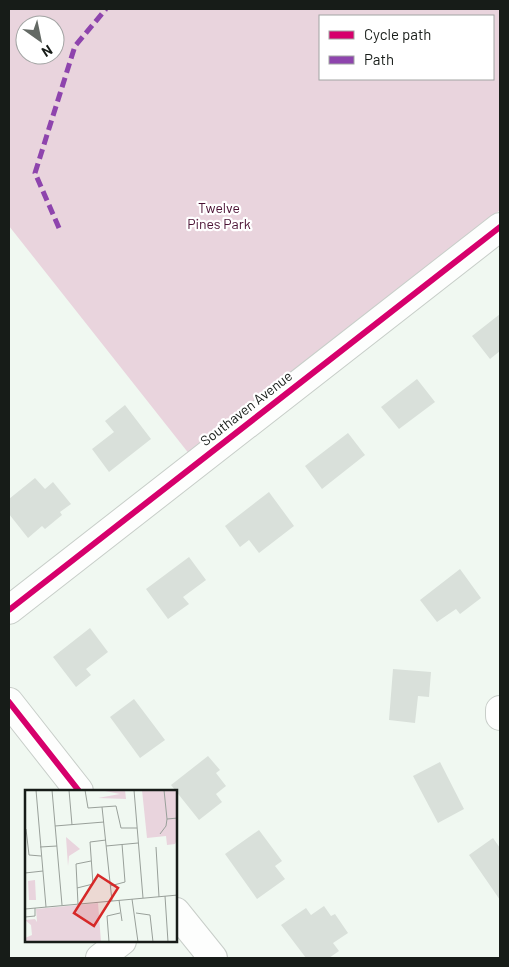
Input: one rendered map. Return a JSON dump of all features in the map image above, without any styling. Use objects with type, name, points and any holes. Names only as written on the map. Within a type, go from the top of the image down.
[{"type":"street","name":"Southaven Avenue","points":[[9,610],[500,227]]},
{"type":"street","points":[[9,702],[78,790]]},
{"type":"street","points":[[500,710],[500,716]]},
{"type":"street","points":[[178,914],[213,958]]},
{"type":"street","points":[[100,958],[121,942]]},
{"type":"green space","name":"Twelve Pines Park","points":[[9,9],[500,9],[500,210],[190,455],[9,226]]},
{"type":"building","points":[[500,314],[500,351],[490,359],[472,336]]},
{"type":"building","points":[[417,379],[435,402],[399,429],[381,407]]},
{"type":"building","points":[[125,405],[151,439],[109,472],[92,449],[114,432],[105,421]]},
{"type":"building","points":[[348,433],[365,455],[322,489],[305,466]]},
{"type":"building","points":[[35,478],[45,489],[53,482],[71,504],[60,512],[62,515],[45,529],[42,526],[28,538],[9,514],[9,499]]},
{"type":"building","points":[[269,492],[294,526],[259,553],[249,540],[240,547],[225,526]]},
{"type":"building","points":[[189,557],[206,580],[183,597],[189,604],[168,619],[146,589]]},
{"type":"building","points":[[460,569],[481,598],[460,614],[456,609],[437,622],[420,600]]},
{"type":"building","points":[[90,628],[108,652],[86,669],[91,675],[76,687],[53,657]]},
{"type":"building","points":[[393,669],[431,672],[429,697],[418,696],[415,723],[389,720]]},
{"type":"building","points":[[134,699],[165,740],[140,758],[110,717]]},
{"type":"building","points":[[208,756],[220,770],[216,773],[226,786],[216,794],[222,802],[199,820],[178,794],[178,790],[175,790],[171,785]]},
{"type":"building","points":[[440,762],[464,809],[438,823],[413,776]]},
{"type":"building","points":[[259,830],[282,861],[275,866],[285,879],[257,899],[225,854]]},
{"type":"building","points":[[493,838],[500,848],[500,900],[469,855]]},
{"type":"building","points":[[324,906],[331,916],[335,914],[348,933],[333,943],[339,951],[329,958],[306,958],[281,925],[306,908],[311,915]]},
{"type":"marked path","points":[[59,228],[35,173],[75,46],[106,9]]},
{"type":"cycle path","points":[[9,610],[500,227]]},
{"type":"cycle path","points":[[9,702],[78,790]]}]
